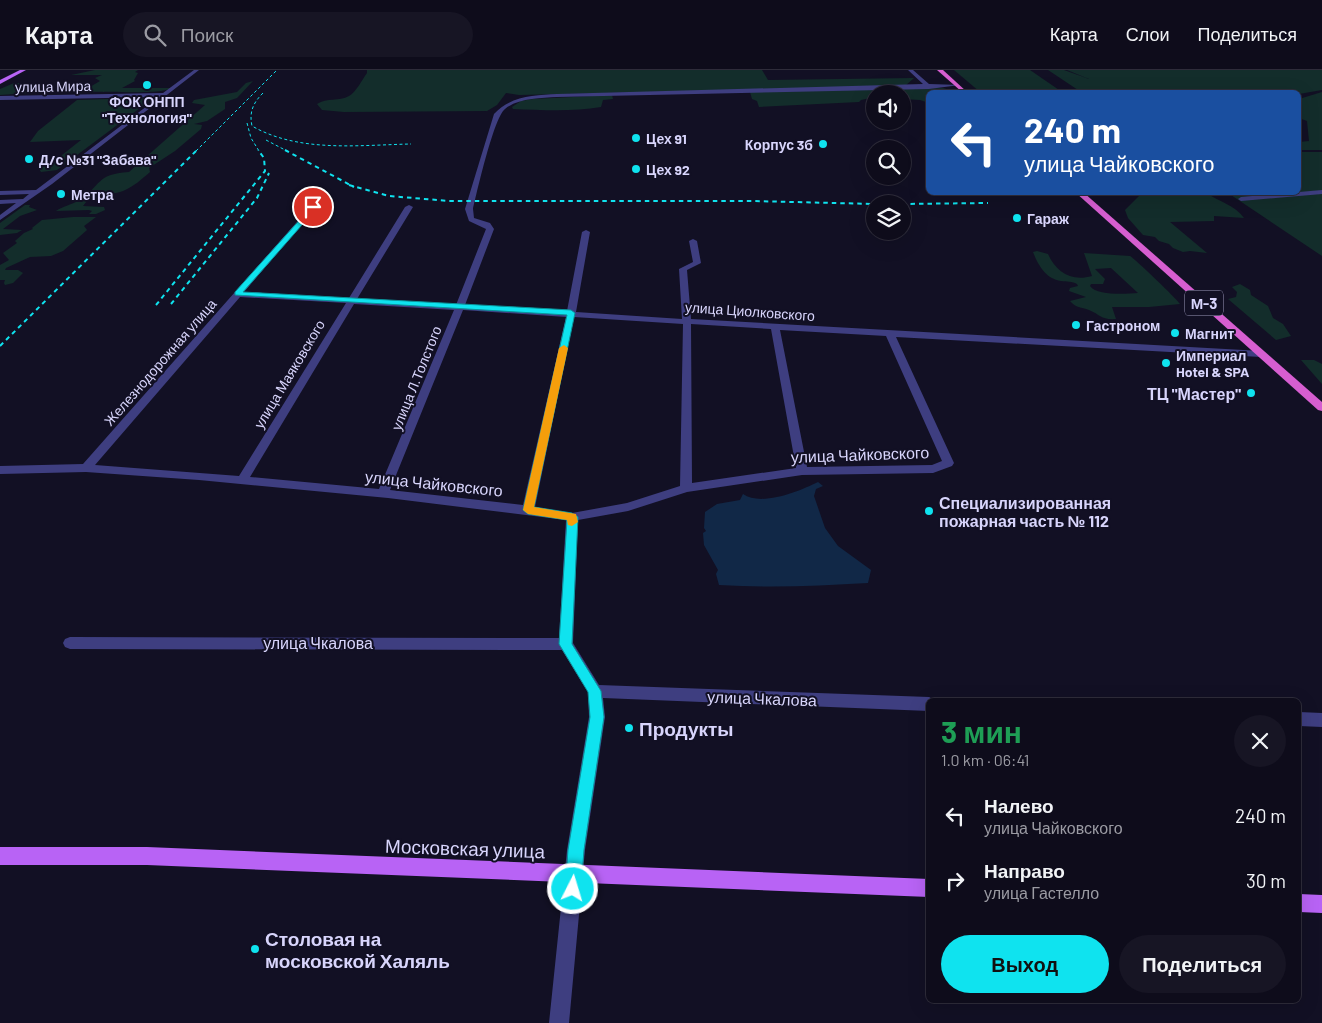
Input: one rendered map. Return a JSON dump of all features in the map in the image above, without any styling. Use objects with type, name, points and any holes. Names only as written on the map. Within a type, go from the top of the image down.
[{"type":"highway","points":[[940,70],[963,90]]},
{"type":"highway","name":"М-3","points":[[1081,195],[1322,408]]},
{"type":"main road","points":[[0,82],[24,70]]},
{"type":"main road","name":"Московская улица","points":[[0,856],[146,856],[926,888]]},
{"type":"main road","points":[[1301,903],[1322,904]]},
{"type":"street","points":[[0,218],[197,70]]},
{"type":"street","points":[[910,70],[929,86],[957,85]]},
{"type":"street","name":"улица Л.Толстого","points":[[383,493],[490,229],[487,224],[470,220],[468,217],[469,209],[497,114],[506,105],[512,102],[541,97],[929,86]]},
{"type":"street","name":"улица Мира","points":[[0,98],[166,94]]},
{"type":"street","points":[[0,193],[36,192]]},
{"type":"street","points":[[1301,194],[1322,192]]},
{"type":"street","points":[[1241,199],[1287,195]]},
{"type":"street","points":[[0,202],[23,201]]},
{"type":"street","name":"улица Маяковского","points":[[242,480],[409,206]]},
{"type":"street","name":"Железнодорожная улица","points":[[86,468],[313,207]]},
{"type":"street","points":[[528,510],[571,313],[586,232]]},
{"type":"street","points":[[686,488],[686,321],[683,269],[697,263],[693,241]]},
{"type":"street","name":"улица Циолковского","points":[[238,294],[460,306],[890,334],[1261,354]]},
{"type":"street","points":[[775,327],[802,471]]},
{"type":"street","name":"улица Чайковского","points":[[0,470],[86,468],[242,480],[383,493],[572,517],[628,507],[686,488],[802,471],[933,469],[948,463],[890,334]]},
{"type":"street","points":[[560,1023],[574,874],[597,717],[594,691],[566,644],[572,517]]},
{"type":"street","name":"улица Чкалова","points":[[70,643],[566,644]]},
{"type":"street","name":"улица Чкалова","points":[[594,691],[926,704]]},
{"type":"street","points":[[1301,719],[1322,720]]},
{"type":"green space","points":[[95,70],[138,70],[135,72],[138,73],[135,81],[122,88],[171,88],[144,92],[87,92],[83,91],[100,81],[95,78],[102,75],[71,75]]},
{"type":"green space","points":[[367,70],[762,70],[768,80],[914,78],[906,85],[866,85],[866,87],[519,95],[506,93],[497,105],[487,111],[344,112],[322,110],[317,104],[349,96],[359,86]]},
{"type":"green space","points":[[954,70],[1030,70],[1059,90],[978,90]]},
{"type":"green space","points":[[1048,70],[1064,70],[1089,79],[1067,70],[1322,70],[1322,90],[1301,94],[1301,90],[1078,90]]},
{"type":"green space","points":[[253,81],[237,98],[225,102],[225,109],[207,121],[194,124],[202,125],[201,129],[175,151],[149,168],[150,172],[137,183],[117,193],[92,197],[83,206],[104,207],[105,210],[96,214],[89,214],[92,211],[89,210],[56,211],[86,196],[104,178],[118,173],[129,172],[205,105],[192,103],[194,100],[237,92],[246,83]]},
{"type":"green space","points":[[14,83],[39,83],[28,90],[30,93],[0,95],[0,89]]},
{"type":"green space","points":[[943,88],[950,90],[926,90],[926,102],[911,99],[911,89]]},
{"type":"green space","points":[[866,90],[866,99],[859,102],[759,107],[757,101],[752,99],[750,92]]},
{"type":"green space","points":[[1322,92],[1322,150],[1301,150],[1301,142],[1309,141],[1307,121],[1301,119],[1301,98]]},
{"type":"green space","points":[[612,95],[613,99],[603,100],[601,107],[590,109],[546,110],[513,109],[512,107],[521,101],[533,99]]},
{"type":"green space","points":[[152,99],[57,170],[41,172],[38,167],[57,159],[81,140],[30,142],[38,131],[77,100]]},
{"type":"green space","points":[[1301,152],[1322,152],[1322,256],[1231,195],[1301,195]]},
{"type":"green space","points":[[1140,195],[1210,195],[1231,206],[1244,218],[1214,216],[1214,221],[1170,222],[1207,253],[1183,252],[1159,241],[1155,237],[1143,235],[1128,218],[1125,210]]},
{"type":"green space","points":[[25,205],[30,205],[29,207],[37,210],[20,216],[3,229],[22,230],[17,233],[0,235],[0,223]]},
{"type":"green space","points":[[96,217],[84,226],[87,230],[63,251],[51,256],[30,257],[6,268],[5,270],[18,270],[23,273],[13,283],[5,285],[5,280],[0,280],[0,265],[9,260],[3,253],[17,243],[15,241],[24,233],[33,229],[42,220]]},
{"type":"green space","points":[[1037,251],[1048,254],[1055,266],[1065,274],[1077,278],[1092,276],[1084,253],[1130,256],[1180,304],[1149,307],[1112,307],[1116,319],[1104,318],[1072,303],[1070,301],[1086,297],[1069,291],[1070,288],[1078,286],[1077,284],[1056,280],[1051,277],[1037,262],[1033,252]],"holes":[[[1111,268],[1138,293],[1112,294],[1094,289],[1090,286],[1091,284],[1103,284],[1105,279],[1095,269]]]},
{"type":"green space","points":[[1240,284],[1250,290],[1251,295],[1268,306],[1273,318],[1283,324],[1291,336],[1276,340],[1228,299],[1236,297],[1237,292],[1232,287]]},
{"type":"green space","points":[[1301,360],[1314,360],[1322,364],[1322,384]]},
{"type":"water","points":[[818,482],[823,486],[816,489],[814,496],[825,528],[838,546],[871,570],[868,583],[794,586],[719,585],[716,574],[718,570],[704,545],[703,533],[706,531],[704,528],[705,512],[717,504],[740,500],[743,494],[751,498],[770,498],[801,490]]},
{"type":"railway","points":[[197,150],[277,70]]},
{"type":"railway","points":[[263,93],[253,108],[251,116],[252,126],[270,135],[309,144],[330,146],[411,144]]},
{"type":"railway","points":[[247,123],[251,138],[259,151]]},
{"type":"railway","points":[[266,140],[287,151]]},
{"type":"railway","points":[[0,346],[197,150]]},
{"type":"railway","points":[[156,305],[265,171],[264,158],[258,150]]},
{"type":"railway","points":[[285,150],[352,186]]},
{"type":"railway","points":[[171,304],[257,198],[269,173]]},
{"type":"railway","points":[[352,186],[389,196],[449,201],[753,201],[866,204]]},
{"type":"railway","points":[[911,204],[988,203]]},
{"type":"slow traffic","points":[[564,348],[528,510],[572,517],[572,522]]},
{"type":"place","name":"ФОК ОНПП \"Технология\"","points":[[147,85]]},
{"type":"place","name":"Цех 91","points":[[636,138]]},
{"type":"place","name":"Корпус 3б","points":[[823,144]]},
{"type":"place","name":"Д/с №31 \"Забава\"","points":[[29,159]]},
{"type":"place","name":"Цех 92","points":[[636,169]]},
{"type":"place","name":"Метра","points":[[61,194]]},
{"type":"place","name":"Гараж","points":[[1017,218]]},
{"type":"place","name":"Гастроном","points":[[1076,325]]},
{"type":"place","name":"Магнит","points":[[1175,333]]},
{"type":"place","name":"Империал Hotel & SPA","points":[[1166,363]]},
{"type":"place","name":"ТЦ \"Мастер\"","points":[[1251,393]]},
{"type":"place","name":"Специализированная пожарная часть № 112","points":[[929,511]]},
{"type":"place","name":"Продукты","points":[[629,728]]},
{"type":"place","name":"Столовая на московской Халяль","points":[[255,949]]},
{"type":"route","points":[[313,207],[238,294],[571,313],[528,510],[572,517],[566,644],[594,691],[597,717],[576,850],[573,889]]}]
